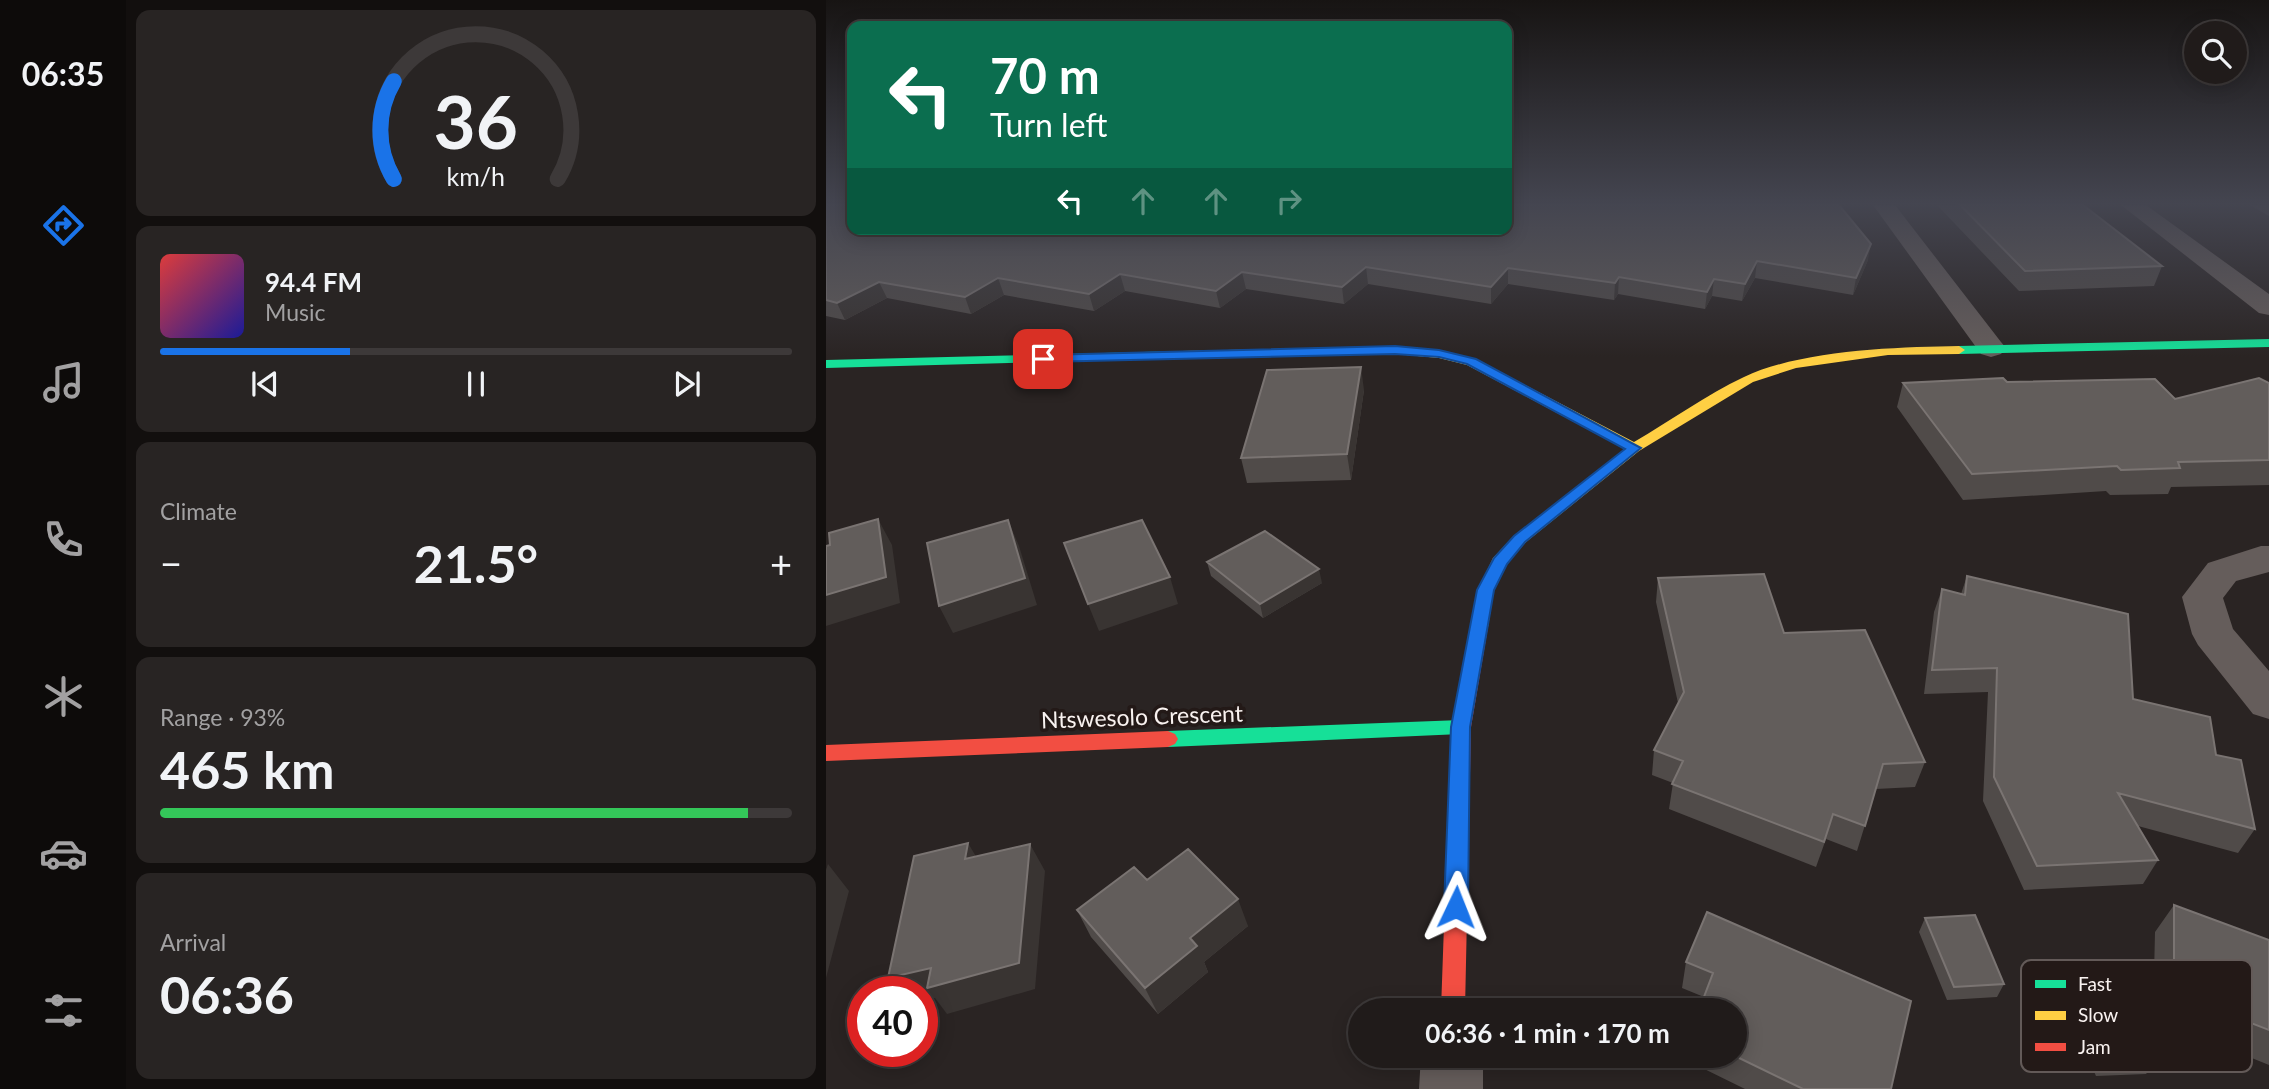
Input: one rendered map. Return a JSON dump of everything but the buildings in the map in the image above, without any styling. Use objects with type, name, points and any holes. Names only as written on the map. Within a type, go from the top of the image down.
[{"type":"street","points":[[1922,256],[1991,348]]},
{"type":"street","points":[[2200,256],[2269,307]]},
{"type":"street","points":[[1453,998],[1461,727],[1486,590],[1499,562],[1520,539],[1634,448],[1749,379],[1794,365],[1888,351],[2269,344]]},
{"type":"street","points":[[826,364],[1395,350],[1439,354],[1471,362],[1634,448]]},
{"type":"street","points":[[2269,559],[2261,559],[2222,572],[2202,597],[2213,634],[2269,702]]},
{"type":"street","name":"Ntswesolo Crescent","points":[[826,753],[1461,727]]},
{"type":"street","points":[[1451,1089],[1452,1068]]},
{"type":"traffic: fast","points":[[1959,350],[2269,343]]},
{"type":"traffic: fast","points":[[826,364],[1182,355]]},
{"type":"traffic: fast","points":[[1168,739],[1461,727]]},
{"type":"traffic: slow","points":[[1182,355],[1395,350],[1439,354],[1471,362],[1634,448]]},
{"type":"traffic: slow","points":[[1479,627],[1486,590],[1499,562],[1520,539],[1634,448],[1749,379],[1794,365],[1888,351],[1959,350]]},
{"type":"traffic: jam","points":[[1453,998],[1461,727],[1479,627]]},
{"type":"traffic: jam","points":[[826,753],[1168,739]]},
{"type":"route","points":[[1043,359],[1395,350],[1439,354],[1471,362],[1634,448],[1520,539],[1499,562],[1486,590],[1461,727],[1456,907]]}]
